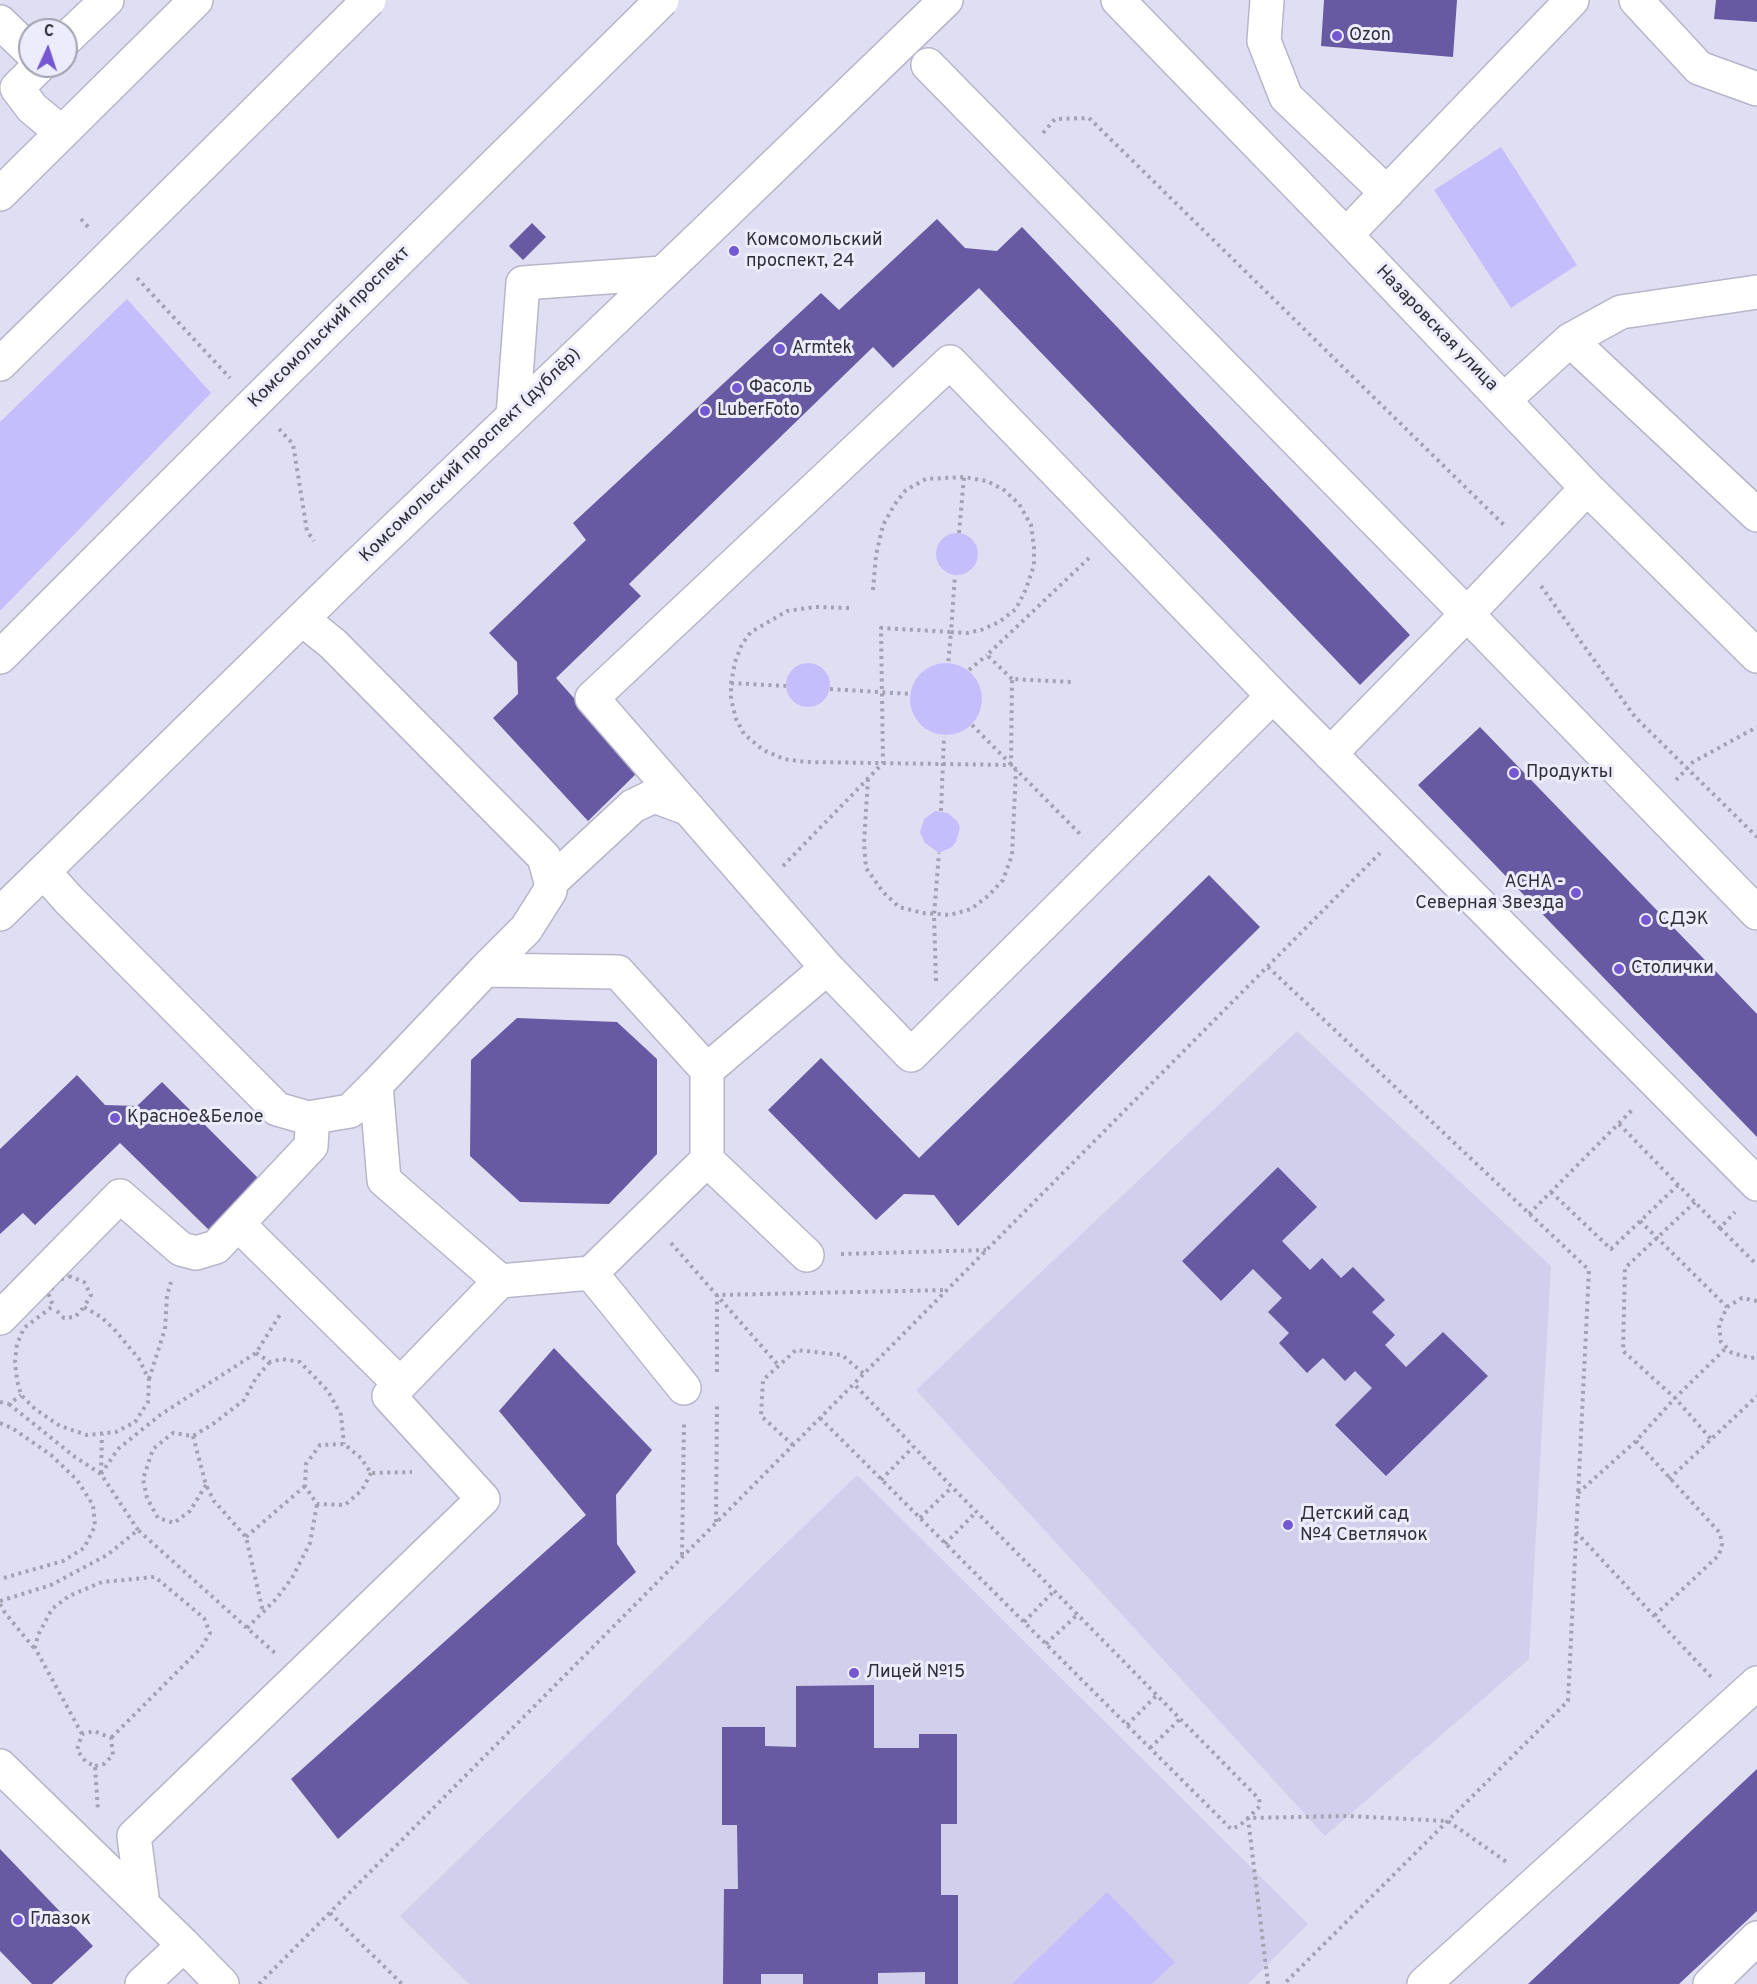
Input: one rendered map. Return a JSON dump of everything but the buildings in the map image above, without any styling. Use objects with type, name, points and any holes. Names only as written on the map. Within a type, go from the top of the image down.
[{"type":"street","points":[[78,28],[107,0]]},
{"type":"street","points":[[0,194],[195,0]]},
{"type":"street","points":[[0,364],[369,0]]},
{"type":"street","name":"Комсомольский проспект","points":[[0,657],[662,0]]},
{"type":"street","name":"Комсомольский проспект (дублёр)","points":[[0,914],[302,619],[945,0]]},
{"type":"street","name":"Назаровская улица","points":[[1118,0],[1587,488],[1757,656]]},
{"type":"street","points":[[1267,0],[1264,41],[1286,97],[1387,193]]},
{"type":"street","points":[[1346,235],[1572,0]]},
{"type":"street","points":[[1636,0],[1699,68],[1757,89]]},
{"type":"street","points":[[0,22],[18,39]]},
{"type":"street","points":[[928,65],[1757,913]]},
{"type":"street","points":[[27,78],[17,88],[32,108],[60,132]]},
{"type":"street","points":[[513,416],[523,283],[663,273]]},
{"type":"street","points":[[1504,400],[1570,340],[1621,312],[1757,292]]},
{"type":"street","points":[[1570,340],[1757,515]]},
{"type":"street","points":[[1273,696],[911,1055],[827,968],[592,698],[950,362],[1273,696],[1658,1085],[1750,1194]]},
{"type":"street","points":[[1330,754],[1587,488]]},
{"type":"street","points":[[44,872],[277,1109],[308,1118],[350,1111],[526,929],[550,891],[551,882],[544,857],[333,644],[302,619]]},
{"type":"street","points":[[551,882],[633,806],[654,796],[688,809]]},
{"type":"street","points":[[707,1070],[827,968]]},
{"type":"street","points":[[143,1905],[134,1836],[483,1499],[389,1396],[500,1281],[591,1273],[707,1160],[707,1070],[618,972],[485,970]]},
{"type":"street","points":[[376,1085],[384,1180],[500,1281]]},
{"type":"street","points":[[0,1318],[120,1196],[181,1249],[196,1253],[216,1247],[311,1146],[312,1130],[308,1118]]},
{"type":"street","points":[[707,1160],[807,1255]]},
{"type":"street","points":[[238,1224],[400,1384]]},
{"type":"street","points":[[591,1273],[684,1388]]},
{"type":"street","points":[[1424,1984],[1746,1693]]},
{"type":"street","points":[[0,1766],[222,1984]]},
{"type":"street","points":[[1710,1984],[1757,1938]]},
{"type":"street","points":[[142,1984],[184,1945]]},
{"type":"path","points":[[1020,159],[1055,119],[1089,118],[1505,525],[1521,557],[1635,717],[1757,837]]},
{"type":"path","points":[[81,219],[97,236]]},
{"type":"path","points":[[129,271],[236,383]]},
{"type":"path","points":[[276,426],[293,444],[307,531],[314,541]]},
{"type":"path","points":[[958,533],[963,477]]},
{"type":"path","points":[[758,888],[883,763],[880,692],[881,628],[967,633],[981,630],[1008,616],[1016,609],[1034,565],[1030,525],[1019,504],[1004,490],[987,481],[963,477],[926,479],[906,490],[883,525],[876,555],[873,590]]},
{"type":"path","points":[[969,670],[1114,532]]},
{"type":"path","points":[[948,665],[955,575]]},
{"type":"path","points":[[849,608],[815,607],[787,611],[751,632],[742,645],[735,662],[731,682],[731,699],[736,719],[744,734],[763,750],[783,759],[806,762],[1011,765]]},
{"type":"path","points":[[987,655],[1012,679],[1071,682]]},
{"type":"path","points":[[1011,765],[1012,679]]},
{"type":"path","points":[[731,682],[786,686]]},
{"type":"path","points":[[830,690],[911,694]]},
{"type":"path","points":[[972,725],[1107,861]]},
{"type":"path","points":[[1652,805],[1692,762],[1757,727]]},
{"type":"path","points":[[941,811],[944,736]]},
{"type":"path","points":[[868,778],[864,843],[866,868],[882,892],[899,907],[934,915],[950,915],[971,909],[1003,880],[1012,855],[1016,770]]},
{"type":"path","points":[[259,1984],[1404,829]]},
{"type":"path","points":[[938,1028],[934,915],[939,853]]},
{"type":"path","points":[[1268,966],[1588,1270],[1568,1701],[1284,1984]]},
{"type":"path","points":[[1529,1214],[1658,1085]]},
{"type":"path","points":[[1619,1124],[1757,1265]]},
{"type":"path","points":[[1551,1192],[1611,1249],[1678,1185]]},
{"type":"path","points":[[1720,1228],[1750,1194]]},
{"type":"path","points":[[1695,1202],[1625,1268],[1623,1351],[1674,1398],[1711,1439]]},
{"type":"path","points":[[648,1218],[779,1366]]},
{"type":"path","points":[[1640,1221],[1727,1307]]},
{"type":"path","points":[[53,1306],[24,1328],[17,1344],[15,1362],[21,1395],[35,1409],[60,1426],[87,1435],[116,1432],[135,1422],[148,1402],[149,1380],[165,1329],[167,1295],[181,1249]]},
{"type":"path","points":[[807,1255],[987,1250]]},
{"type":"path","points":[[69,1276],[84,1282],[91,1295],[75,1317],[64,1318],[53,1306],[49,1295],[55,1282],[69,1276]]},
{"type":"path","points":[[101,1474],[118,1449],[160,1415],[256,1353],[299,1284]]},
{"type":"path","points":[[717,1295],[947,1290]]},
{"type":"path","points":[[717,1295],[717,1375]]},
{"type":"path","points":[[1757,1301],[1742,1298],[1727,1307],[1719,1325],[1721,1342],[1726,1348],[1732,1353],[1750,1358],[1757,1357]]},
{"type":"path","points":[[84,1307],[101,1317],[114,1329],[139,1359],[149,1380]]},
{"type":"path","points":[[1578,1493],[1636,1441],[1674,1398],[1726,1348]]},
{"type":"path","points":[[793,1445],[761,1416],[763,1380],[796,1350],[842,1355],[864,1374]]},
{"type":"path","points":[[256,1353],[270,1362]]},
{"type":"path","points":[[206,1485],[190,1511],[174,1523],[158,1518],[147,1498],[143,1479],[153,1449],[173,1433],[193,1436],[244,1400],[256,1378],[270,1362],[282,1359],[300,1362],[328,1391],[341,1415],[344,1444]]},
{"type":"path","points":[[820,1418],[1231,1829],[1239,1827],[1260,1806],[1259,1798],[976,1512],[854,1384]]},
{"type":"path","points":[[682,1556],[684,1388]]},
{"type":"path","points":[[9,1404],[21,1395]]},
{"type":"path","points":[[1669,1479],[1757,1396]]},
{"type":"path","points":[[716,1523],[717,1397]]},
{"type":"path","points":[[0,1402],[9,1404],[101,1474],[138,1530],[300,1676]]},
{"type":"path","points":[[0,1423],[12,1428],[51,1455],[78,1480],[93,1504],[95,1526],[84,1548],[63,1561],[0,1579]]},
{"type":"path","points":[[101,1474],[102,1434]]},
{"type":"path","points":[[193,1436],[206,1485],[214,1501],[246,1537],[263,1612]]},
{"type":"path","points":[[1636,1441],[1720,1533],[1722,1544],[1719,1555],[1654,1616]]},
{"type":"path","points":[[247,1628],[276,1599],[292,1578],[310,1542],[318,1504],[305,1486],[306,1464],[320,1445],[344,1444],[361,1458],[370,1473]]},
{"type":"path","points":[[881,1479],[913,1447]]},
{"type":"path","points":[[370,1473],[458,1471]]},
{"type":"path","points":[[318,1504],[345,1505],[363,1490],[370,1473]]},
{"type":"path","points":[[246,1537],[305,1486]]},
{"type":"path","points":[[920,1518],[952,1487]]},
{"type":"path","points":[[945,1544],[976,1512]]},
{"type":"path","points":[[111,1738],[114,1755],[105,1764],[95,1767],[86,1762],[77,1750],[82,1734],[35,1648],[5,1613],[0,1602],[51,1585],[107,1555],[138,1530]]},
{"type":"path","points":[[1576,1532],[1654,1616],[1746,1693]]},
{"type":"path","points":[[35,1648],[38,1635],[52,1609],[69,1596],[102,1582],[155,1577],[204,1618],[210,1633],[201,1648],[111,1738]]},
{"type":"path","points":[[1024,1622],[1054,1591]]},
{"type":"path","points":[[1046,1644],[1077,1615]]},
{"type":"path","points":[[1127,1725],[1157,1695]]},
{"type":"path","points":[[1150,1748],[1180,1719]]},
{"type":"path","points":[[82,1734],[94,1731],[111,1738]]},
{"type":"path","points":[[95,1767],[103,1865]]},
{"type":"path","points":[[1248,1818],[1337,1816],[1448,1821],[1536,1883]]},
{"type":"path","points":[[1248,1818],[1268,1984]]},
{"type":"path","points":[[330,1913],[402,1984]]},
{"type":"shaded area","points":[[1501,147],[1577,265],[1511,308],[1434,190]]},
{"type":"shaded area","points":[[127,299],[211,393],[0,611],[0,422]]},
{"type":"shaded area","points":[[957,533],[972,539],[978,554],[972,569],[957,575],[942,569],[936,554],[942,539]]},
{"type":"shaded area","points":[[808,663],[823,670],[830,685],[823,700],[808,707],[793,700],[786,685],[793,670]]},
{"type":"shaded area","points":[[946,663],[966,669],[976,679],[982,699],[976,719],[966,729],[946,735],[926,729],[916,719],[910,699],[916,679],[926,669]]},
{"type":"shaded area","points":[[935,811],[948,813],[958,822],[960,828],[952,847],[939,853],[925,843],[920,832],[924,819]]},
{"type":"shaded area","name":"Детский сад №4 Светлячок","points":[[1297,1031],[1551,1266],[1529,1659],[1325,1836],[916,1390]]},
{"type":"shaded area","name":"Лицей №15","points":[[857,1475],[1308,1924],[1248,1984],[469,1984],[400,1916]]},
{"type":"shaded area","points":[[1107,1892],[1175,1962],[1152,1984],[1012,1984]]},
{"type":"place","name":"Ozon","points":[[1337,36]]},
{"type":"place","name":"Комсомольский проспект, 24","points":[[734,251]]},
{"type":"place","name":"Armtek","points":[[780,349]]},
{"type":"place","name":"Фасоль","points":[[737,388]]},
{"type":"place","name":"LuberFoto","points":[[705,411]]},
{"type":"place","name":"Продукты","points":[[1514,773]]},
{"type":"place","name":"АСНА - Северная Звезда","points":[[1576,893]]},
{"type":"place","name":"СДЭК","points":[[1646,920]]},
{"type":"place","name":"Столички","points":[[1619,969]]},
{"type":"place","name":"Красное&Белое","points":[[115,1118]]},
{"type":"place","name":"Детский сад №4 Светлячок","points":[[1288,1525]]},
{"type":"place","name":"Лицей №15","points":[[854,1673]]},
{"type":"place","name":"Глазок","points":[[18,1920]]}]
